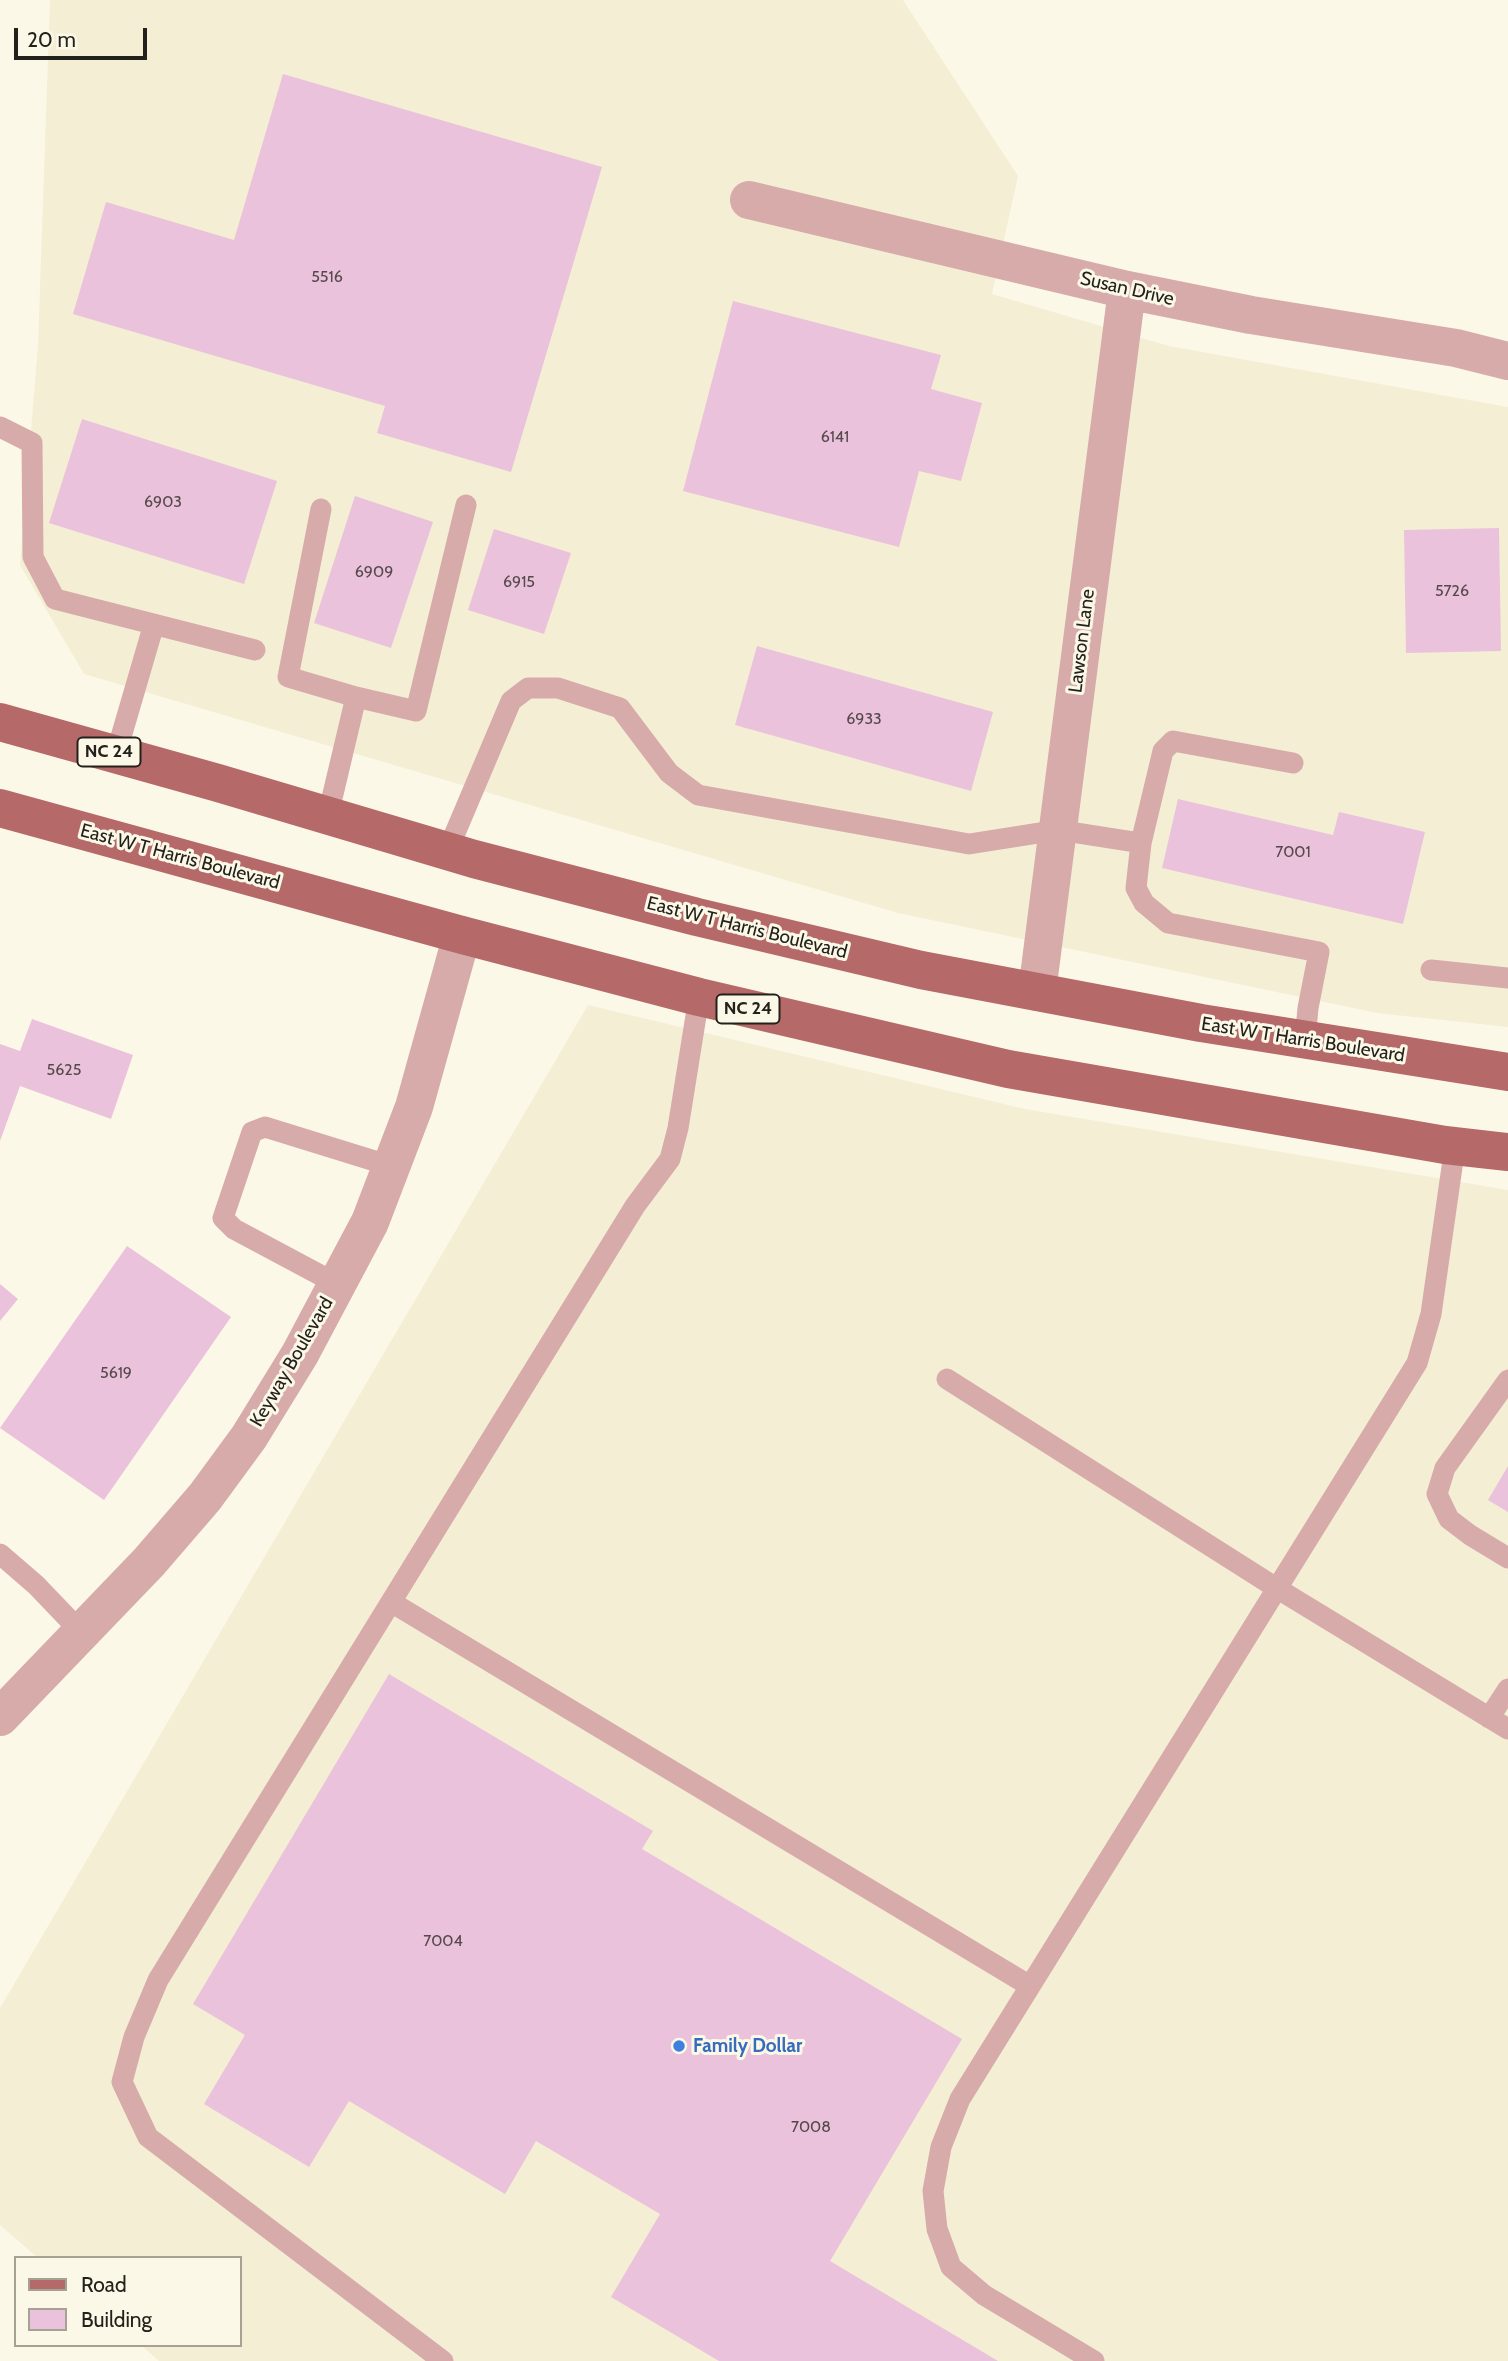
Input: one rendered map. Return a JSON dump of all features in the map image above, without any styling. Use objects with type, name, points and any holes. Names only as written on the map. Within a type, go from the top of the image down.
[{"type":"main road","name":"East W T Harris Boulevard","points":[[0,722],[328,815],[447,852],[710,920],[922,970],[1305,1040],[1508,1072]]},
{"type":"main road","name":"East W T Harris Boulevard","points":[[0,807],[699,998],[1008,1069],[1454,1146],[1508,1152]]},
{"type":"street","name":"Susan Drive","points":[[749,200],[1127,290],[1251,315],[1456,348],[1508,361]]},
{"type":"street","name":"Lawson Lane","points":[[1037,992],[1127,290]]},
{"type":"street","name":"Keyway Boulevard","points":[[0,1717],[149,1562],[212,1487],[249,1437],[300,1354],[370,1222],[414,1107],[463,935]]},
{"type":"lane","points":[[0,427],[32,443],[33,557],[55,599],[255,649]]},
{"type":"lane","points":[[321,509],[288,677],[416,711],[466,505]]},
{"type":"lane","points":[[116,754],[154,624]]},
{"type":"lane","points":[[447,852],[511,701],[528,688],[558,688],[620,708],[669,774],[698,795],[969,844],[1058,830],[1141,843]]},
{"type":"lane","points":[[328,815],[356,697]]},
{"type":"lane","points":[[1293,763],[1173,741],[1163,751],[1141,843],[1136,888],[1143,903],[1168,923],[1319,952],[1305,1040]]},
{"type":"lane","points":[[1431,970],[1508,978]]},
{"type":"lane","points":[[443,2361],[148,2137],[122,2082],[134,2037],[158,1980],[635,1206],[670,1159],[678,1128],[699,998]]},
{"type":"lane","points":[[337,1284],[234,1229],[223,1218],[252,1132],[265,1127],[391,1166]]},
{"type":"lane","points":[[1094,2361],[975,2288],[951,2267],[937,2229],[933,2192],[941,2147],[960,2099],[1417,1363],[1431,1314],[1454,1146]]},
{"type":"lane","points":[[947,1379],[1278,1589],[1508,1729]]},
{"type":"lane","points":[[1508,1380],[1445,1468],[1437,1494],[1449,1519],[1508,1558]]},
{"type":"lane","points":[[0,1554],[36,1585],[82,1633]]},
{"type":"lane","points":[[391,1602],[1030,1986]]},
{"type":"lane","points":[[1489,1718],[1508,1689]]},
{"type":"shaded area","points":[[50,0],[903,0],[1018,176],[992,294],[1169,346],[1508,407],[1508,1027],[1377,1013],[898,913],[84,674],[20,565],[38,345]]},
{"type":"shaded area","points":[[588,1005],[1025,1109],[1508,1190],[1508,2361],[159,2361],[143,2347],[242,2347],[242,2256],[36,2256],[0,2225],[0,2008]]},
{"type":"building","points":[[283,74],[602,167],[511,472],[377,433],[385,406],[73,314],[106,202],[234,240]]},
{"type":"building","points":[[733,301],[941,355],[931,389],[982,403],[961,481],[919,471],[899,547],[683,491]]},
{"type":"building","points":[[82,419],[277,481],[244,584],[49,523]]},
{"type":"building","points":[[355,496],[433,522],[391,648],[314,623]]},
{"type":"building","points":[[1499,528],[1501,651],[1406,653],[1404,530]]},
{"type":"building","points":[[494,529],[571,553],[544,634],[468,610]]},
{"type":"building","points":[[757,646],[993,712],[971,791],[735,725]]},
{"type":"building","points":[[1178,799],[1333,835],[1339,812],[1425,832],[1403,924],[1162,868]]},
{"type":"building","points":[[32,1019],[133,1055],[111,1119],[20,1086],[0,1141],[0,1044],[20,1051]]},
{"type":"building","points":[[127,1246],[231,1317],[104,1500],[0,1428]]},
{"type":"building","points":[[0,1284],[18,1299],[0,1321]]},
{"type":"building","points":[[1508,1466],[1508,1512],[1488,1500]]},
{"type":"building","points":[[389,1674],[653,1831],[642,1849],[962,2039],[830,2261],[998,2361],[719,2361],[611,2297],[660,2214],[536,2141],[505,2194],[349,2101],[309,2167],[204,2104],[245,2035],[193,2004]]},
{"type":"place","name":"Family Dollar","points":[[679,2046]]}]
